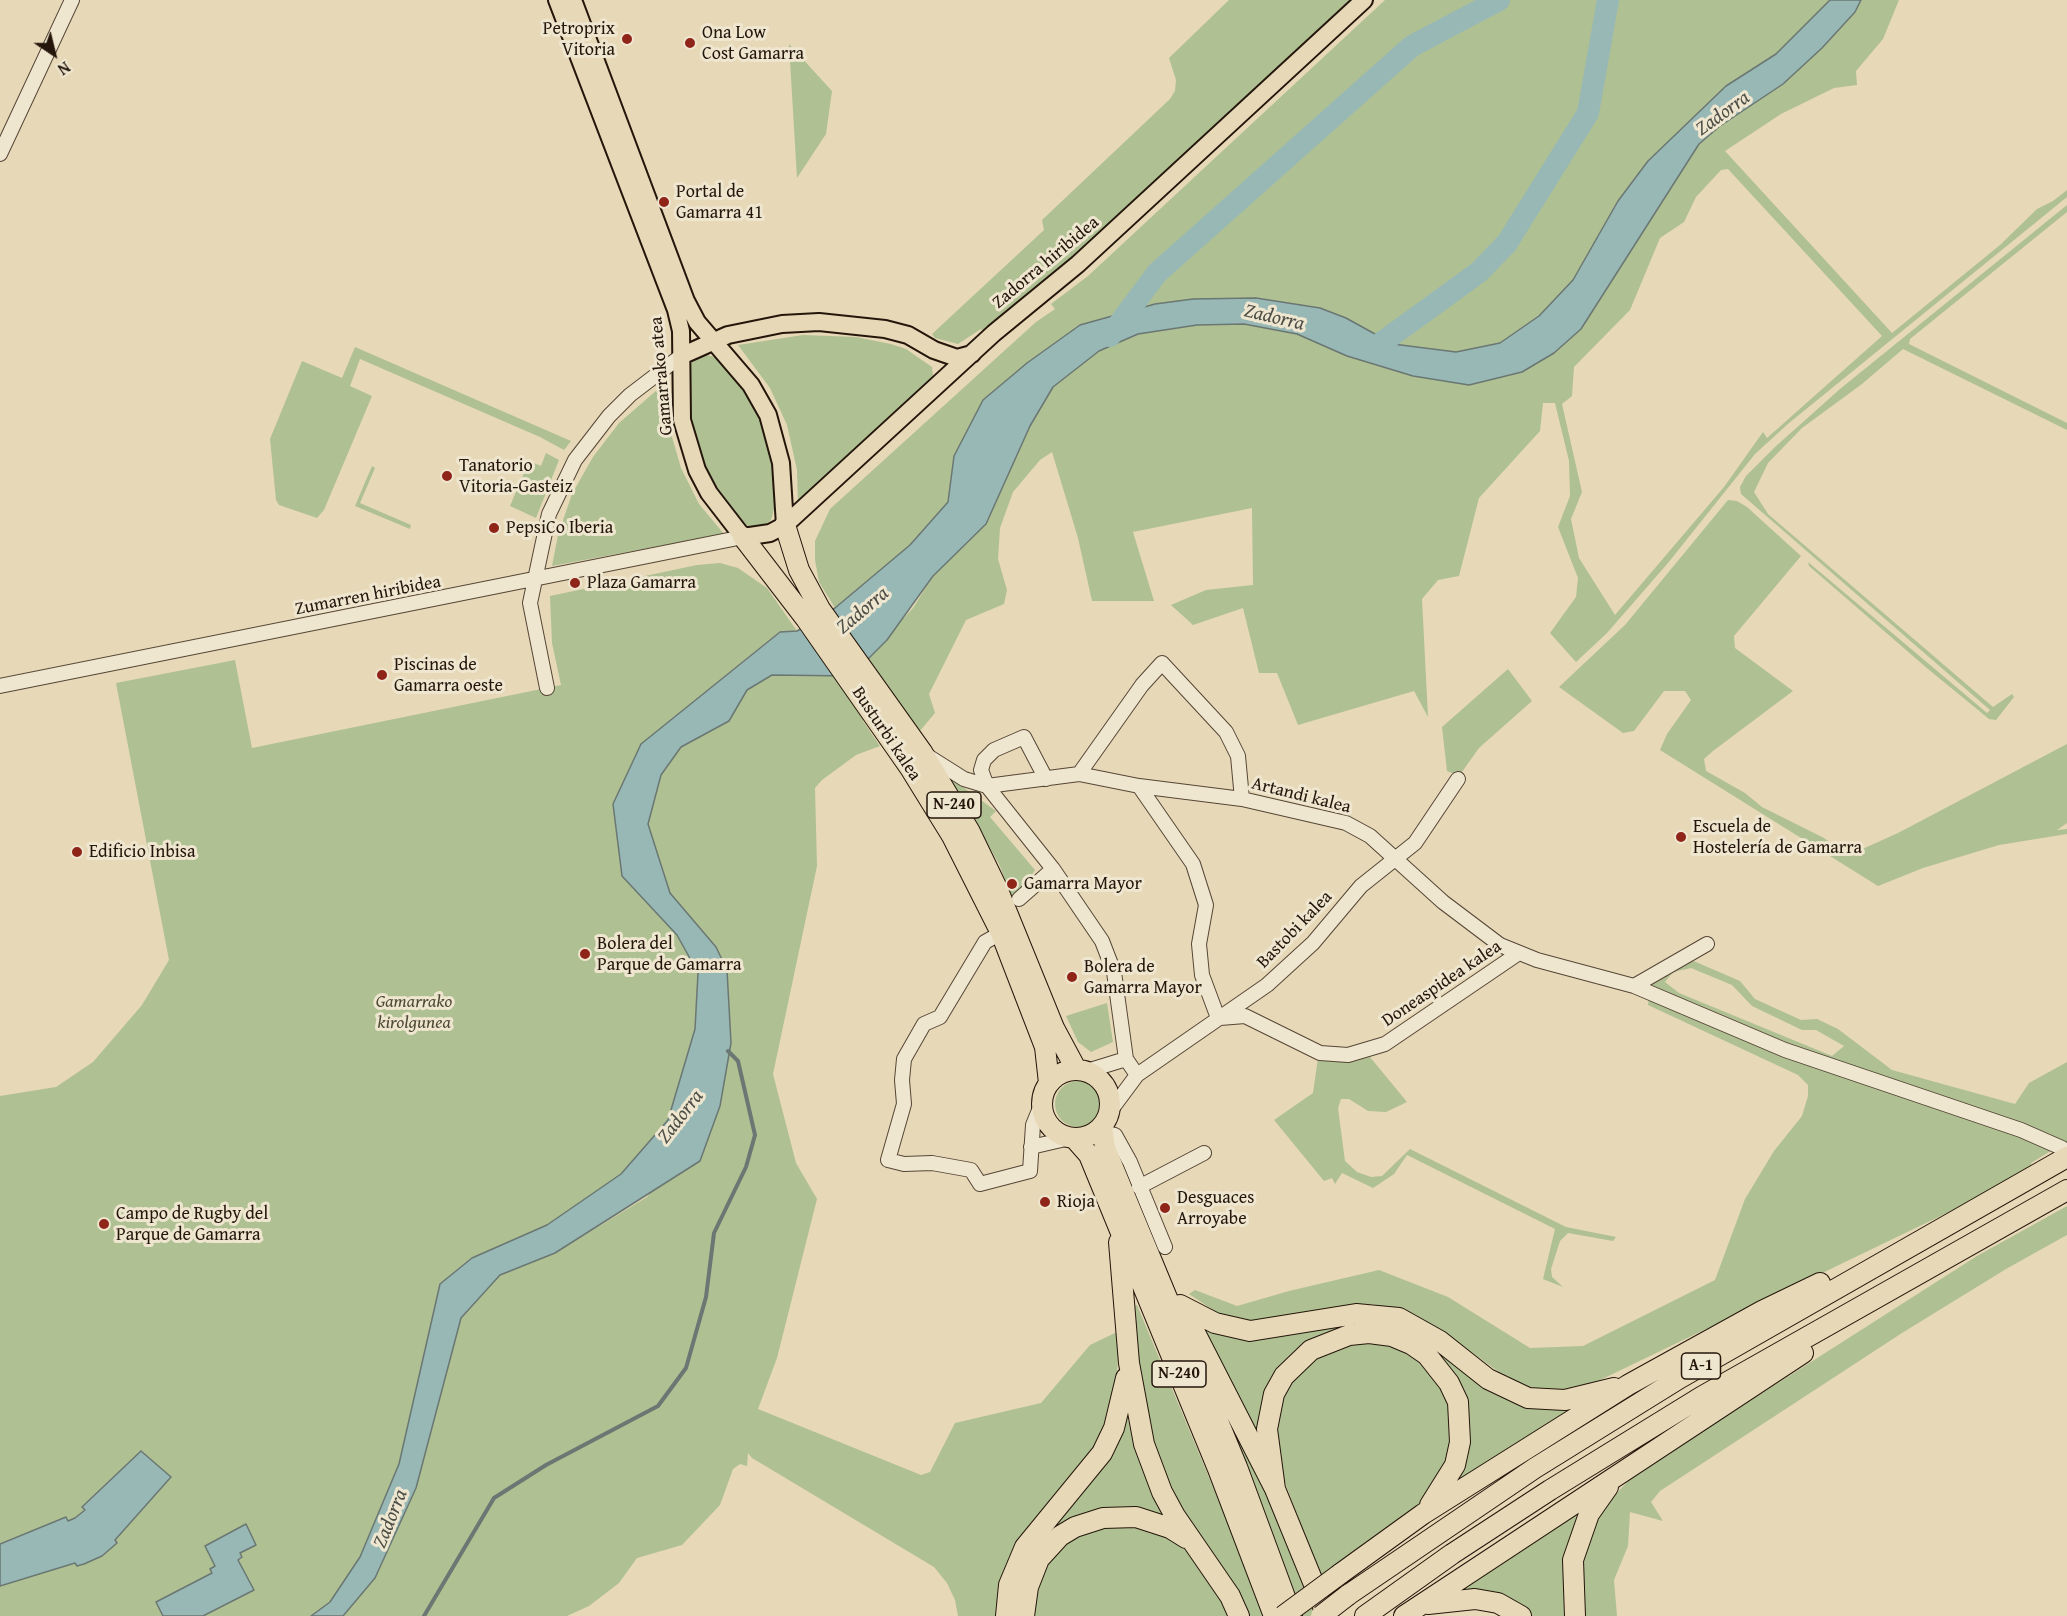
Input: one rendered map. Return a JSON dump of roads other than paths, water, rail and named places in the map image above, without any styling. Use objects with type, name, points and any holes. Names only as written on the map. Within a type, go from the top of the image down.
[{"type":"highway","name":"Busturbi kalea","points":[[784,525],[813,614]]},
{"type":"highway","name":"Busturbi kalea","points":[[743,537],[813,614],[897,733],[952,836],[1045,1047],[1049,1083]]},
{"type":"highway","name":"Busturbi kalea","points":[[897,733],[922,752],[970,832],[997,888],[1054,1028],[1082,1070]]},
{"type":"highway","points":[[1049,1083],[1057,1076],[1082,1070]]},
{"type":"highway","name":"N-240","points":[[1082,1070],[1098,1077],[1106,1086],[1105,1148],[1237,1467],[1292,1616]]},
{"type":"highway","name":"N-240","points":[[1049,1083],[1042,1103],[1044,1115],[1050,1126],[1059,1134],[1072,1138],[1089,1155],[1218,1469],[1274,1616]]},
{"type":"highway","points":[[1072,1138],[1090,1136],[1105,1123]]},
{"type":"highway","name":"A-1","points":[[1321,1616],[1348,1595],[1535,1468],[1680,1378],[2064,1153]]},
{"type":"highway","name":"A-1","points":[[1365,1616],[1452,1554],[1540,1496],[1701,1397],[2067,1190]]},
{"type":"highway","points":[[1118,1224],[1129,1364],[1136,1410],[1152,1468],[1162,1492],[1190,1541],[1230,1596],[1239,1616]]},
{"type":"highway","points":[[1412,1611],[1946,1260]]},
{"type":"highway","points":[[1283,1616],[1423,1514],[1628,1385],[1772,1306],[1836,1276],[1870,1268]]},
{"type":"highway","points":[[1156,1269],[1180,1305],[1275,1489],[1327,1616]]},
{"type":"highway","points":[[1180,1305],[1215,1323],[1250,1330],[1356,1314],[1399,1318],[1440,1341],[1488,1379],[1528,1398],[1565,1400],[1628,1385]]},
{"type":"highway","points":[[1275,1489],[1267,1430],[1274,1394],[1284,1376],[1298,1360],[1329,1341],[1369,1333],[1392,1336],[1411,1344],[1427,1355],[1438,1368],[1458,1402],[1461,1419],[1461,1442],[1455,1465],[1442,1489],[1423,1514]]},
{"type":"highway","points":[[1006,1616],[1009,1585],[1025,1547],[1102,1454],[1114,1428],[1129,1364]]},
{"type":"highway","points":[[1575,1616],[1573,1560],[1580,1534],[1600,1496],[1619,1474]]},
{"type":"highway","points":[[1024,1616],[1028,1587],[1039,1559],[1060,1536],[1075,1527],[1103,1518],[1136,1517],[1170,1528],[1190,1541]]},
{"type":"highway","points":[[1412,1611],[1451,1600],[1475,1599],[1498,1603],[1521,1616]]},
{"type":"main road","name":"Gamarrako atea","points":[[557,0],[676,310],[681,331],[681,414],[690,451],[709,493],[743,537]]},
{"type":"main road","name":"Gamarrako atea","points":[[573,0],[686,301],[697,322],[741,370],[768,415],[782,463],[784,525]]},
{"type":"main road","name":"Zadorra hiribidea","points":[[743,537],[770,533],[784,525],[1020,310],[1065,276],[1364,0]]},
{"type":"main road","points":[[681,356],[714,340],[756,328],[819,322],[885,329],[908,336],[934,350],[957,358],[972,354]]},
{"type":"main road","points":[[934,350],[943,371],[942,382]]},
{"type":"street","points":[[0,154],[72,0]]},
{"type":"street","points":[[547,688],[530,603],[549,514],[575,460],[609,416],[630,395],[681,356]]},
{"type":"street","name":"Zumarren hiribidea","points":[[0,686],[536,581],[573,570],[743,537]]},
{"type":"street","points":[[1079,774],[1142,685],[1162,663],[1226,732],[1238,756],[1242,799]]},
{"type":"street","points":[[1046,779],[1024,737],[994,750],[984,760],[981,770],[987,786],[1053,869],[1102,941],[1114,972],[1126,1059],[1137,1075]]},
{"type":"street","name":"Artandi kalea","points":[[922,752],[964,779],[987,786],[1079,774],[1139,786],[1242,799],[1346,823],[1370,836],[1462,916],[1500,945],[1519,953],[1634,986],[1785,1050],[2021,1130],[2064,1153]]},
{"type":"street","name":"Bastobi kalea","points":[[1105,1123],[1137,1075],[1267,985],[1313,943],[1361,885],[1415,843],[1458,779]]},
{"type":"street","points":[[1139,786],[1193,864],[1206,905],[1199,944],[1202,975],[1218,1018]]},
{"type":"street","points":[[1019,899],[1053,869]]},
{"type":"street","points":[[996,936],[985,942],[940,1017],[924,1024],[904,1059],[902,1080],[904,1104],[888,1160],[904,1164],[932,1163],[971,1170],[980,1184],[1030,1171],[1034,1125],[1042,1103]]},
{"type":"street","points":[[1634,986],[1707,944]]},
{"type":"street","name":"Doneaspidea kalea","points":[[1218,1018],[1245,1017],[1320,1053],[1347,1055],[1385,1044],[1519,953]]},
{"type":"street","points":[[1082,1070],[1126,1059]]},
{"type":"street","points":[[1105,1123],[1115,1135],[1130,1162],[1165,1246]]},
{"type":"street","points":[[1031,1147],[1072,1138]]},
{"type":"street","points":[[1139,1187],[1204,1153]]},
{"type":"water","name":"Zadorra","points":[[1830,0],[1861,0],[1855,12],[1822,48],[1783,84],[1720,126],[1699,144],[1581,329],[1554,353],[1522,372],[1469,385],[1413,376],[1347,356],[1297,334],[1244,324],[1197,325],[1138,334],[1099,351],[1053,387],[1030,426],[986,524],[933,576],[887,640],[851,676],[772,675],[747,690],[729,721],[681,747],[661,775],[648,824],[670,893],[716,947],[727,970],[731,1043],[720,1106],[700,1161],[555,1253],[500,1275],[461,1318],[416,1488],[375,1578],[343,1616],[311,1616],[330,1602],[360,1557],[399,1464],[440,1284],[472,1258],[547,1225],[621,1174],[668,1120],[695,1029],[698,973],[677,935],[622,876],[613,804],[641,744],[780,632],[797,631],[835,608],[910,545],[948,502],[954,456],[983,400],[1027,363],[1080,325],[1155,304],[1193,299],[1256,298],[1320,308],[1346,318],[1393,344],[1456,352],[1500,343],[1539,316],[1573,280],[1618,201],[1648,161],[1726,86],[1776,54]]},
{"type":"water","points":[[141,1451],[171,1477],[115,1540],[117,1543],[102,1556],[84,1564],[77,1566],[75,1563],[0,1586],[0,1544],[66,1517],[68,1521],[75,1518],[85,1510],[82,1507]]},
{"type":"water","points":[[246,1524],[256,1545],[240,1553],[242,1557],[238,1560],[254,1590],[203,1616],[163,1616],[156,1602],[212,1573],[210,1569],[215,1566],[205,1546]]},
{"type":"waterway","points":[[1110,336],[1157,273],[1412,46],[1499,0]]},
{"type":"waterway","points":[[1373,349],[1479,272],[1507,243],[1588,113],[1608,0]]},
{"type":"waterway","points":[[424,1616],[494,1498],[546,1465],[658,1406],[686,1368],[706,1297],[714,1233],[746,1167],[755,1135],[738,1061],[728,1051]]},
{"type":"place","name":"Petroprix Vitoria","points":[[627,39]]},
{"type":"place","name":"Ona Low Cost Gamarra","points":[[690,43]]},
{"type":"place","name":"Portal de Gamarra 41","points":[[664,202]]},
{"type":"place","name":"Tanatorio Vitoria-Gasteiz","points":[[447,476]]},
{"type":"place","name":"PepsiCo Iberia","points":[[494,528]]},
{"type":"place","name":"Plaza Gamarra","points":[[575,583]]},
{"type":"place","name":"Piscinas de Gamarra oeste","points":[[382,675]]},
{"type":"place","name":"Escuela de Hostelería de Gamarra","points":[[1681,837]]},
{"type":"place","name":"Edificio Inbisa","points":[[77,852]]},
{"type":"place","name":"Gamarra Mayor","points":[[1012,884]]},
{"type":"place","name":"Bolera del Parque de Gamarra","points":[[585,954]]},
{"type":"place","name":"Bolera de Gamarra Mayor","points":[[1072,977]]},
{"type":"place","name":"Rioja","points":[[1045,1202]]},
{"type":"place","name":"Desguaces Arroyabe","points":[[1165,1208]]},
{"type":"place","name":"Campo de Rugby del Parque de Gamarra","points":[[104,1224]]},
{"type":"park label","name":"Gamarrako kirolgunea","points":[[414,1012]]}]
